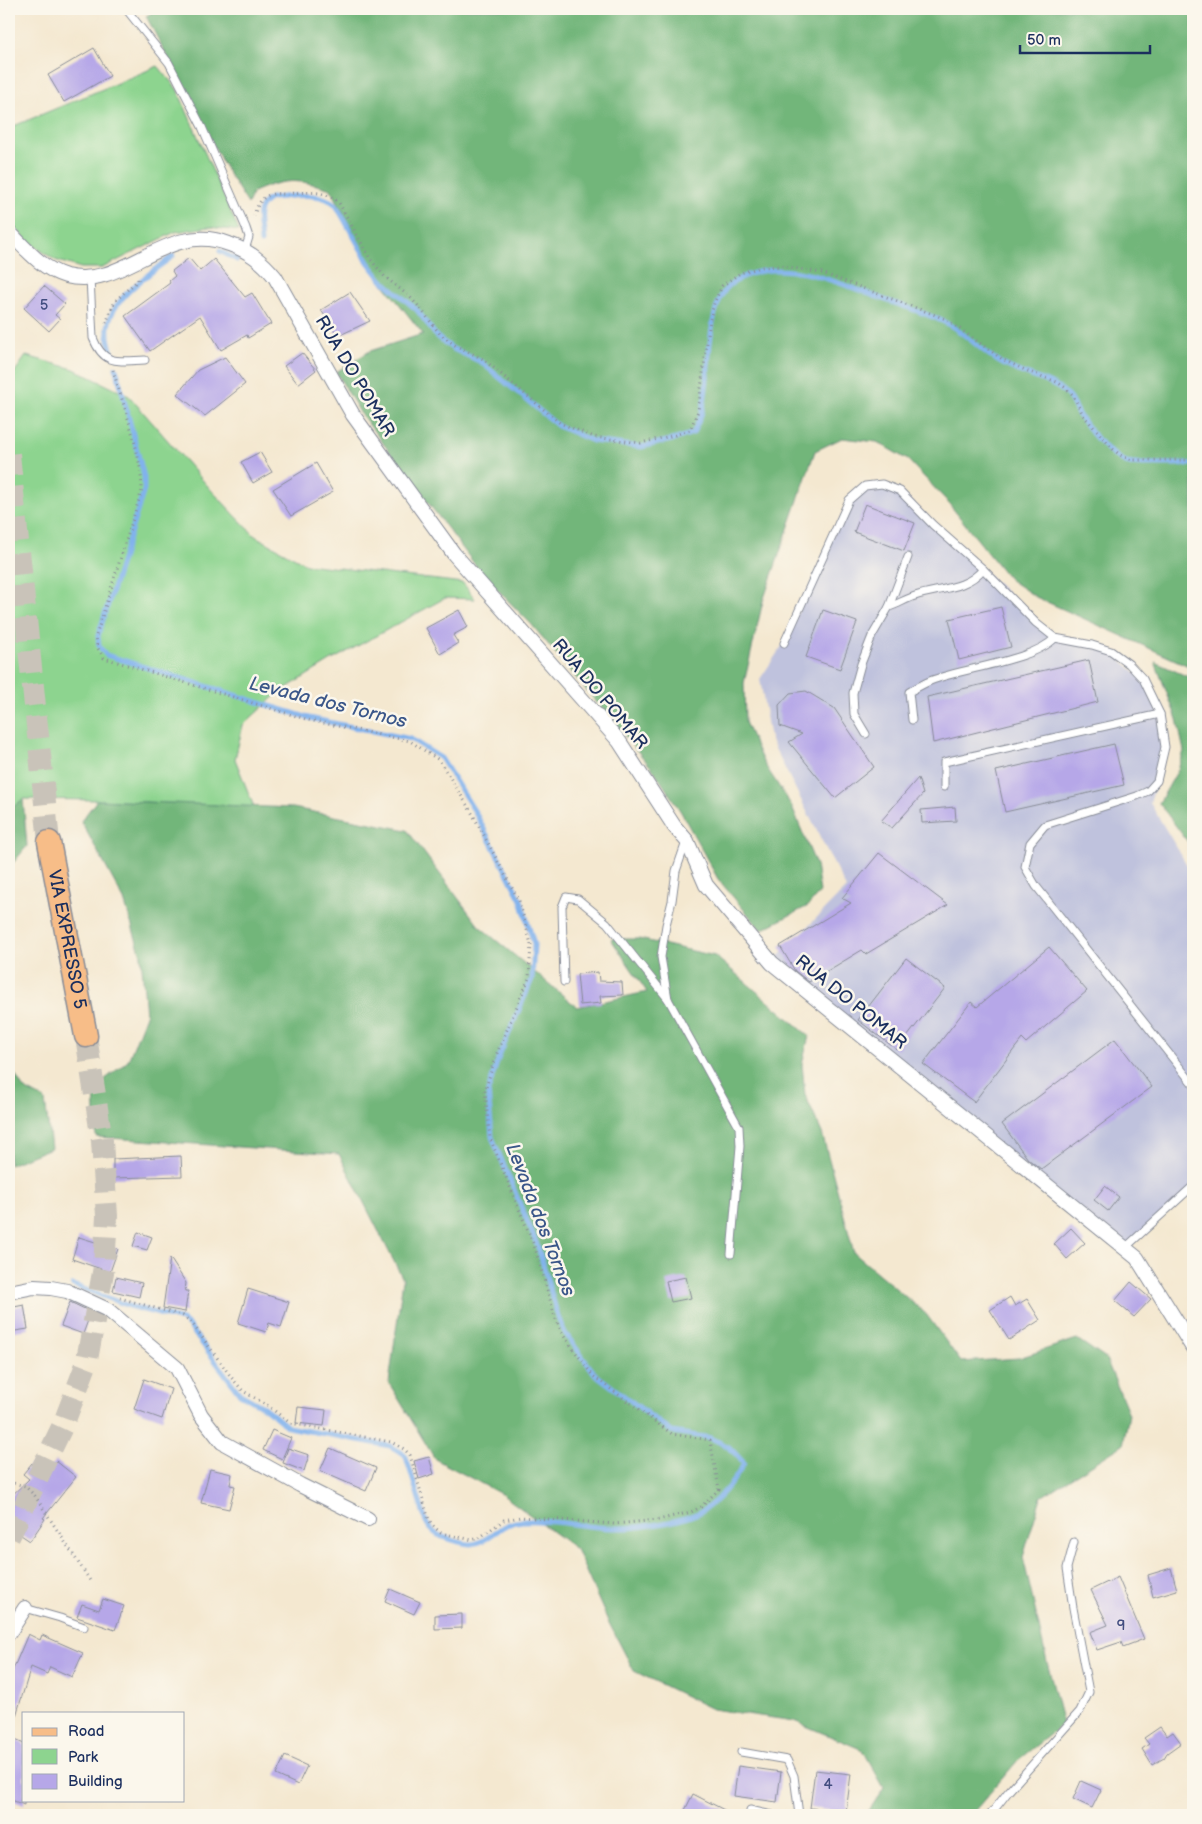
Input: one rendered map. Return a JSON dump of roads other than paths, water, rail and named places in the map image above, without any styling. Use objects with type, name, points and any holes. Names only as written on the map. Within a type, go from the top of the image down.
[{"type":"main road","name":"VIA EXPRESSO 5","points":[[49,842],[86,1036]]},
{"type":"street","name":"RUA DO POMAR","points":[[9,232],[46,267],[64,275],[90,278],[102,276],[190,238],[247,243],[275,277],[353,415],[454,554],[618,741],[674,826],[687,841],[706,885],[772,963],[1137,1258],[1193,1348]]},
{"type":"street","points":[[9,1292],[34,1287],[51,1288],[66,1291],[108,1310],[177,1368],[201,1415],[222,1442],[300,1485],[368,1519]]},
{"type":"street","points":[[9,1633],[25,1608]]},
{"type":"lane","points":[[126,9],[169,63],[202,127],[247,243]]},
{"type":"lane","points":[[90,278],[93,338],[100,351],[110,360],[144,360]]},
{"type":"lane","points":[[784,643],[850,500],[865,486],[882,484],[900,491],[933,525],[983,569],[1036,623],[1055,638],[1110,652],[1129,664],[1143,679],[1160,714],[1165,747],[1157,781],[1148,791],[1131,799],[1045,825],[1030,843],[1026,867],[1036,886],[1193,1084]]},
{"type":"lane","points":[[866,734],[854,714],[853,693],[861,664],[872,636],[889,607],[908,557]]},
{"type":"lane","points":[[889,607],[915,596],[963,585],[977,577],[983,569]]},
{"type":"lane","points":[[912,720],[909,692],[930,681],[1025,654],[1048,645],[1055,638]]},
{"type":"lane","points":[[944,787],[944,762],[1160,714]]},
{"type":"lane","points":[[668,999],[662,957],[676,871],[687,841]]},
{"type":"lane","points":[[564,982],[562,907],[566,897],[578,899],[607,924],[668,999],[739,1127],[740,1146],[730,1254]]},
{"type":"lane","points":[[1125,1248],[1193,1186]]},
{"type":"lane","points":[[990,1815],[1080,1711],[1089,1692],[1067,1568],[1074,1542]]},
{"type":"lane","points":[[25,1608],[84,1627]]},
{"type":"lane","points":[[741,1752],[787,1760],[794,1776],[799,1815]]},
{"type":"lane","points":[[750,1810],[772,1815]]},
{"type":"waterway","name":"Levada dos Tornos","points":[[261,242],[259,212],[265,202],[271,198],[305,195],[322,197],[329,200],[336,205],[368,262],[382,280],[417,310],[437,337],[453,349],[481,362],[558,426],[593,441],[641,447],[693,433],[701,415],[705,398],[714,316],[725,290],[749,274],[767,270],[786,270],[805,273],[843,284],[928,315],[952,326],[999,362],[1058,387],[1069,397],[1080,417],[1096,438],[1110,452],[1125,461],[1132,464],[1193,464]]},
{"type":"waterway","name":"Levada dos Tornos","points":[[220,251],[237,260]]},
{"type":"waterway","name":"Levada dos Tornos","points":[[112,354],[108,335],[113,311],[130,290],[173,256]]},
{"type":"waterway","name":"Levada dos Tornos","points":[[73,1285],[132,1307],[182,1320],[189,1326],[240,1394],[265,1408],[288,1427],[390,1446],[401,1452],[406,1457],[426,1522],[438,1535],[460,1542],[477,1543],[507,1525],[522,1521],[545,1521],[622,1528],[659,1524],[694,1515],[720,1496],[741,1470],[744,1463],[729,1447],[711,1438],[672,1432],[595,1374],[565,1333],[558,1317],[538,1247],[492,1137],[488,1091],[498,1059],[532,979],[534,944],[521,900],[475,812],[441,758],[411,739],[309,718],[106,655],[99,646],[98,636],[144,490],[144,477],[116,368]]},
{"type":"tunnel","points":[[9,454],[49,842]]},
{"type":"tunnel","points":[[9,1537],[63,1425],[86,1365],[104,1267],[107,1216],[102,1141],[86,1036]]}]
